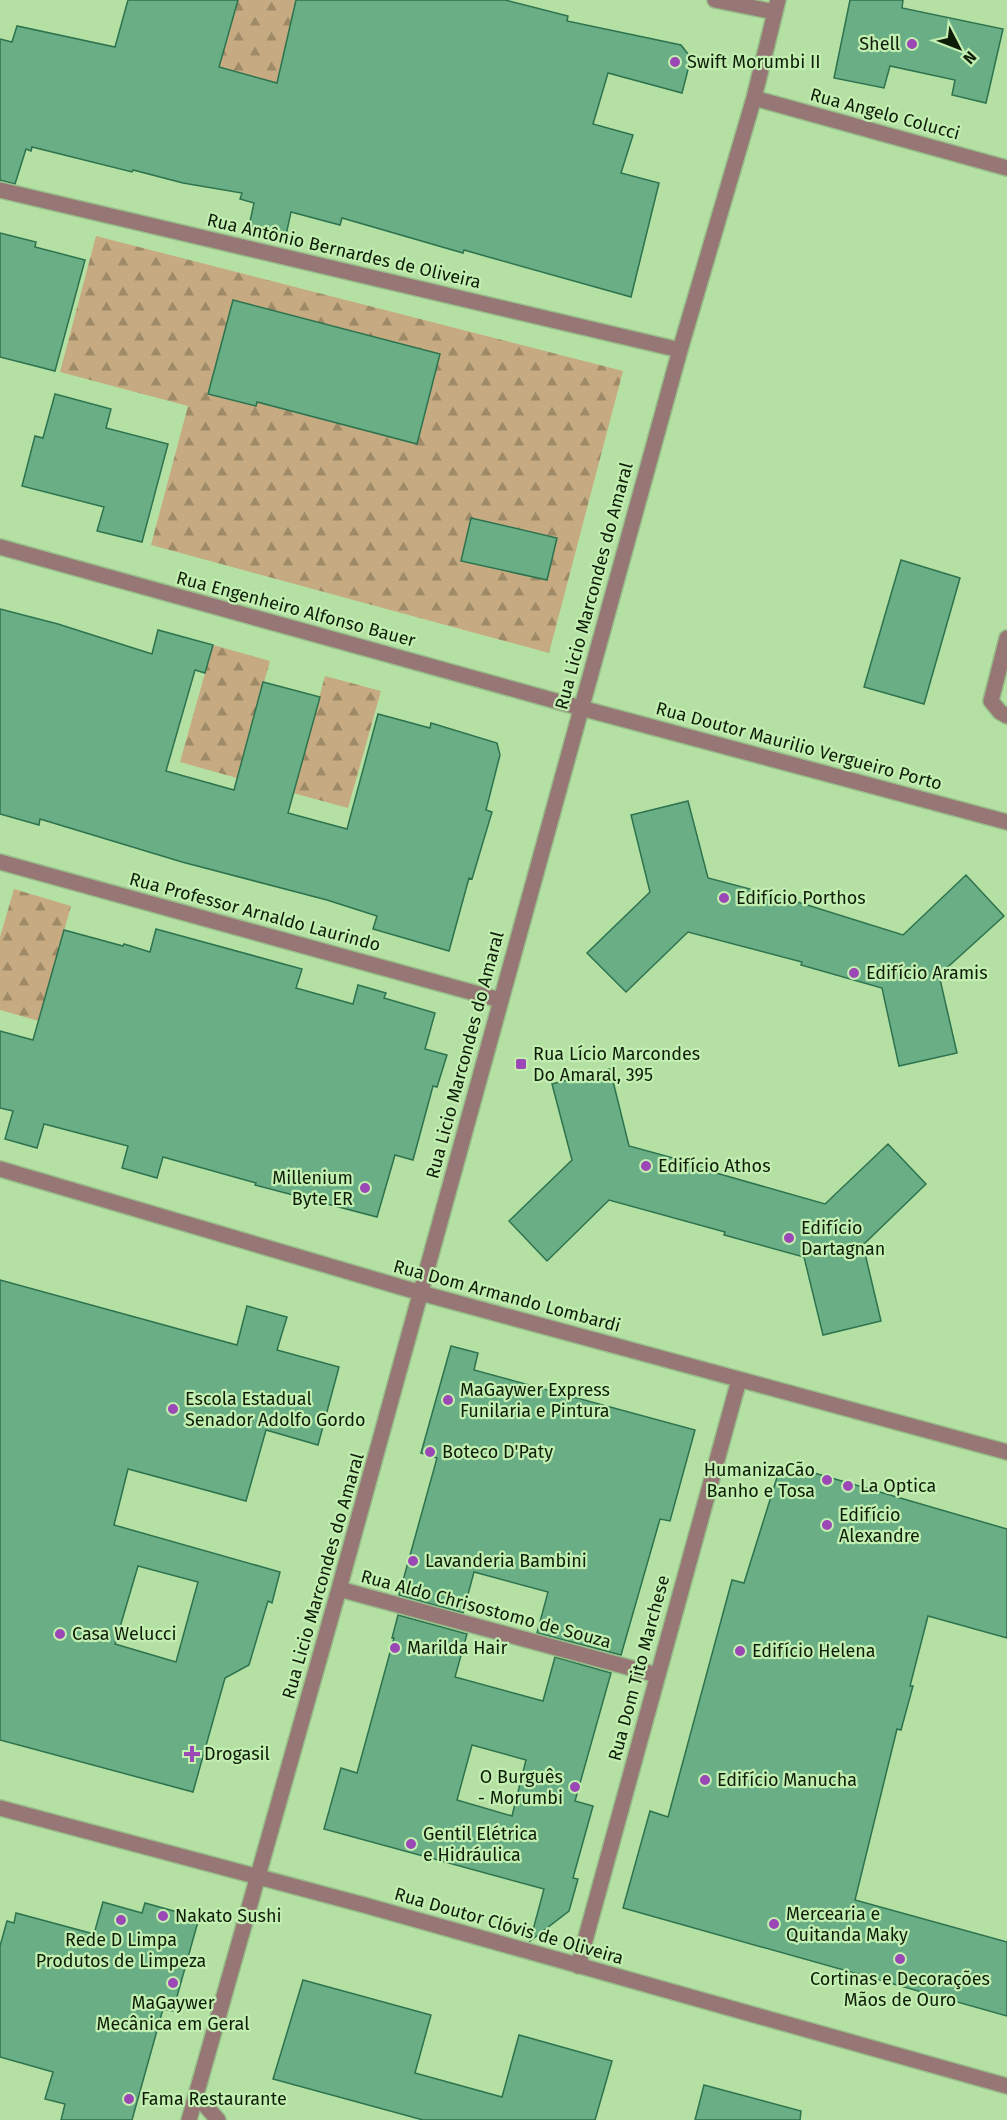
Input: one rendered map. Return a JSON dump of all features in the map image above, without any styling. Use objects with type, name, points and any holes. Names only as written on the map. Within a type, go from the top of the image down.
[{"type":"street","points":[[715,0],[777,6]]},
{"type":"street","name":"Rua Licio Marcondes do Amaral","points":[[189,2120],[339,1589],[500,1000],[777,6]]},
{"type":"street","name":"Rua Angelo Colucci","points":[[753,98],[1007,168]]},
{"type":"street","name":"Rua Antônio Bernardes de Oliveira","points":[[0,190],[680,350]]},
{"type":"street","name":"Rua Engenheiro Alfonso Bauer","points":[[0,547],[581,708]]},
{"type":"street","points":[[1007,638],[991,701],[1000,712],[1007,716]]},
{"type":"street","name":"Rua Doutor Maurilio Vergueiro Porto","points":[[581,708],[1007,822]]},
{"type":"street","name":"Rua Professor Arnaldo Laurindo","points":[[0,862],[500,1000]]},
{"type":"street","name":"Rua Dom Armando Lombardi","points":[[0,1169],[421,1293],[1007,1452]]},
{"type":"street","name":"Rua Dom Tito Marchese","points":[[578,1966],[739,1380]]},
{"type":"street","name":"Rua Aldo Chrisostomo de Souza","points":[[339,1589],[657,1675]]},
{"type":"street","name":"Rua Doutor Clóvis de Oliveira","points":[[0,1808],[258,1877],[1007,2086]]},
{"type":"street","points":[[196,2095],[218,2120]]},
{"type":"green space","points":[[238,0],[296,0],[277,83],[219,67]]},
{"type":"green space","points":[[96,236],[623,371],[549,653],[151,545],[188,406],[60,372]]},
{"type":"green space","points":[[213,645],[270,661],[237,778],[180,762]]},
{"type":"green space","points":[[325,676],[381,691],[348,808],[293,793]]},
{"type":"green space","points":[[14,889],[71,906],[39,1021],[0,1010],[0,937]]},
{"type":"building","points":[[128,0],[238,0],[219,67],[277,83],[296,0],[505,0],[568,16],[567,21],[681,45],[691,58],[682,93],[608,73],[593,124],[633,135],[621,173],[659,183],[631,297],[464,250],[463,253],[342,218],[340,225],[291,212],[286,235],[249,226],[254,203],[240,199],[242,193],[183,183],[133,170],[132,172],[32,147],[31,151],[26,149],[15,184],[0,180],[0,39],[12,42],[17,26],[115,47]]},
{"type":"building","points":[[850,0],[903,0],[902,8],[1003,29],[986,103],[952,95],[955,80],[890,66],[884,88],[834,78]]},
{"type":"building","points":[[0,233],[36,242],[35,247],[85,260],[55,371],[0,357]]},
{"type":"building","points":[[233,300],[440,354],[417,444],[257,402],[256,406],[208,394]]},
{"type":"building","points":[[55,394],[111,409],[106,428],[168,444],[142,542],[97,531],[104,507],[22,486],[35,436],[43,438]]},
{"type":"building","points":[[471,518],[557,538],[547,580],[461,561]]},
{"type":"building","points":[[901,560],[960,578],[924,704],[864,687]]},
{"type":"building","points":[[0,609],[58,624],[152,654],[158,630],[213,645],[205,673],[195,670],[166,771],[234,790],[263,682],[320,697],[288,813],[347,829],[378,714],[430,728],[431,723],[497,743],[500,755],[486,810],[492,812],[472,879],[469,878],[449,951],[373,929],[377,916],[327,900],[182,862],[40,819],[39,825],[0,814]]},
{"type":"building","points":[[688,801],[708,878],[788,899],[903,935],[966,875],[1004,916],[939,975],[957,1053],[899,1066],[882,988],[801,965],[802,962],[688,932],[626,992],[587,953],[650,892],[631,815]]},
{"type":"building","points":[[156,929],[302,969],[296,988],[353,1004],[358,985],[386,993],[384,998],[435,1013],[425,1049],[447,1055],[437,1087],[433,1086],[413,1160],[395,1155],[377,1217],[255,1185],[256,1183],[163,1157],[157,1178],[122,1168],[128,1146],[44,1124],[37,1148],[5,1139],[13,1111],[0,1108],[0,1031],[33,1040],[64,930],[150,952]]},
{"type":"building","points":[[610,1069],[629,1146],[710,1168],[709,1171],[825,1204],[888,1144],[926,1184],[863,1245],[881,1321],[823,1335],[804,1257],[724,1235],[725,1232],[609,1200],[547,1261],[509,1221],[572,1160],[552,1084]]},
{"type":"building","points":[[0,1280],[237,1345],[247,1306],[287,1317],[277,1350],[339,1367],[318,1445],[266,1430],[246,1501],[128,1469],[114,1525],[280,1572],[272,1603],[268,1601],[249,1665],[225,1678],[193,1792],[0,1740]],"holes":[[[138,1566],[198,1582],[176,1662],[115,1644]]]},
{"type":"building","points":[[451,1346],[478,1353],[474,1370],[695,1430],[670,1521],[660,1519],[621,1655],[537,1633],[548,1592],[474,1572],[463,1613],[399,1595],[437,1458],[421,1453]]},
{"type":"building","points":[[797,1468],[1007,1529],[1007,1638],[928,1616],[910,1686],[913,1686],[901,1730],[897,1729],[855,1900],[1007,1942],[1007,2016],[623,1908],[650,1811],[668,1817],[732,1580],[744,1583],[779,1471],[795,1475]]},
{"type":"building","points":[[398,1615],[467,1634],[455,1677],[543,1701],[555,1657],[611,1673],[575,1801],[593,1806],[573,1878],[578,1879],[569,1911],[530,1941],[544,1889],[324,1829],[341,1768],[357,1773],[394,1638],[392,1638]],"holes":[[[472,1745],[526,1760],[512,1816],[457,1800]]]},
{"type":"building","points":[[103,1902],[142,1913],[145,1903],[199,1918],[173,2011],[163,2009],[132,2120],[61,2120],[65,2104],[45,2099],[53,2072],[0,2057],[0,1946],[7,1921],[14,1923],[16,1913],[94,1934]]},
{"type":"building","points":[[303,1980],[431,2015],[415,2073],[502,2097],[519,2035],[612,2061],[595,2120],[423,2120],[273,2079]]},
{"type":"building","points":[[704,2085],[801,2111],[800,2120],[695,2120]]},
{"type":"place","name":"Shell","points":[[912,44]]},
{"type":"place","name":"Swift Morumbi II","points":[[675,62]]},
{"type":"place","name":"Edifício Porthos","points":[[724,898]]},
{"type":"place","name":"Edifício Aramis","points":[[854,973]]},
{"type":"place","name":"Rua Lício Marcondes Do Amaral, 395","points":[[521,1064]]},
{"type":"place","name":"Edifício Athos","points":[[646,1166]]},
{"type":"place","name":"Millenium Byte ER","points":[[365,1188]]},
{"type":"place","name":"Edifício Dartagnan","points":[[789,1238]]},
{"type":"place","name":"MaGaywer Express Funilaria e Pintura","points":[[448,1400]]},
{"type":"place","name":"Escola Estadual Senador Adolfo Gordo","points":[[173,1409]]},
{"type":"place","name":"Boteco D'Paty","points":[[430,1452]]},
{"type":"place","name":"HumanizaCão Banho e Tosa","points":[[827,1480]]},
{"type":"place","name":"La Optica","points":[[848,1486]]},
{"type":"place","name":"Edifício Alexandre","points":[[827,1525]]},
{"type":"place","name":"Lavanderia Bambini","points":[[413,1561]]},
{"type":"place","name":"Casa Welucci","points":[[60,1634]]},
{"type":"place","name":"Marilda Hair","points":[[395,1648]]},
{"type":"place","name":"Edifício Helena","points":[[740,1651]]},
{"type":"place","name":"Drogasil","points":[[192,1754]]},
{"type":"place","name":"Edifício Manucha","points":[[705,1780]]},
{"type":"place","name":"O Burguês - Morumbi","points":[[575,1787]]},
{"type":"place","name":"Gentil Elétrica e Hidráulica","points":[[411,1844]]},
{"type":"place","name":"Nakato Sushi","points":[[163,1916]]},
{"type":"place","name":"Rede D Limpa Produtos de Limpeza","points":[[121,1920]]},
{"type":"place","name":"Mercearia e Quitanda Maky","points":[[774,1924]]},
{"type":"place","name":"Cortinas e Decorações Mãos de Ouro","points":[[900,1959]]},
{"type":"place","name":"MaGaywer Mecânica em Geral","points":[[173,1983]]},
{"type":"place","name":"Fama Restaurante","points":[[129,2099]]}]
